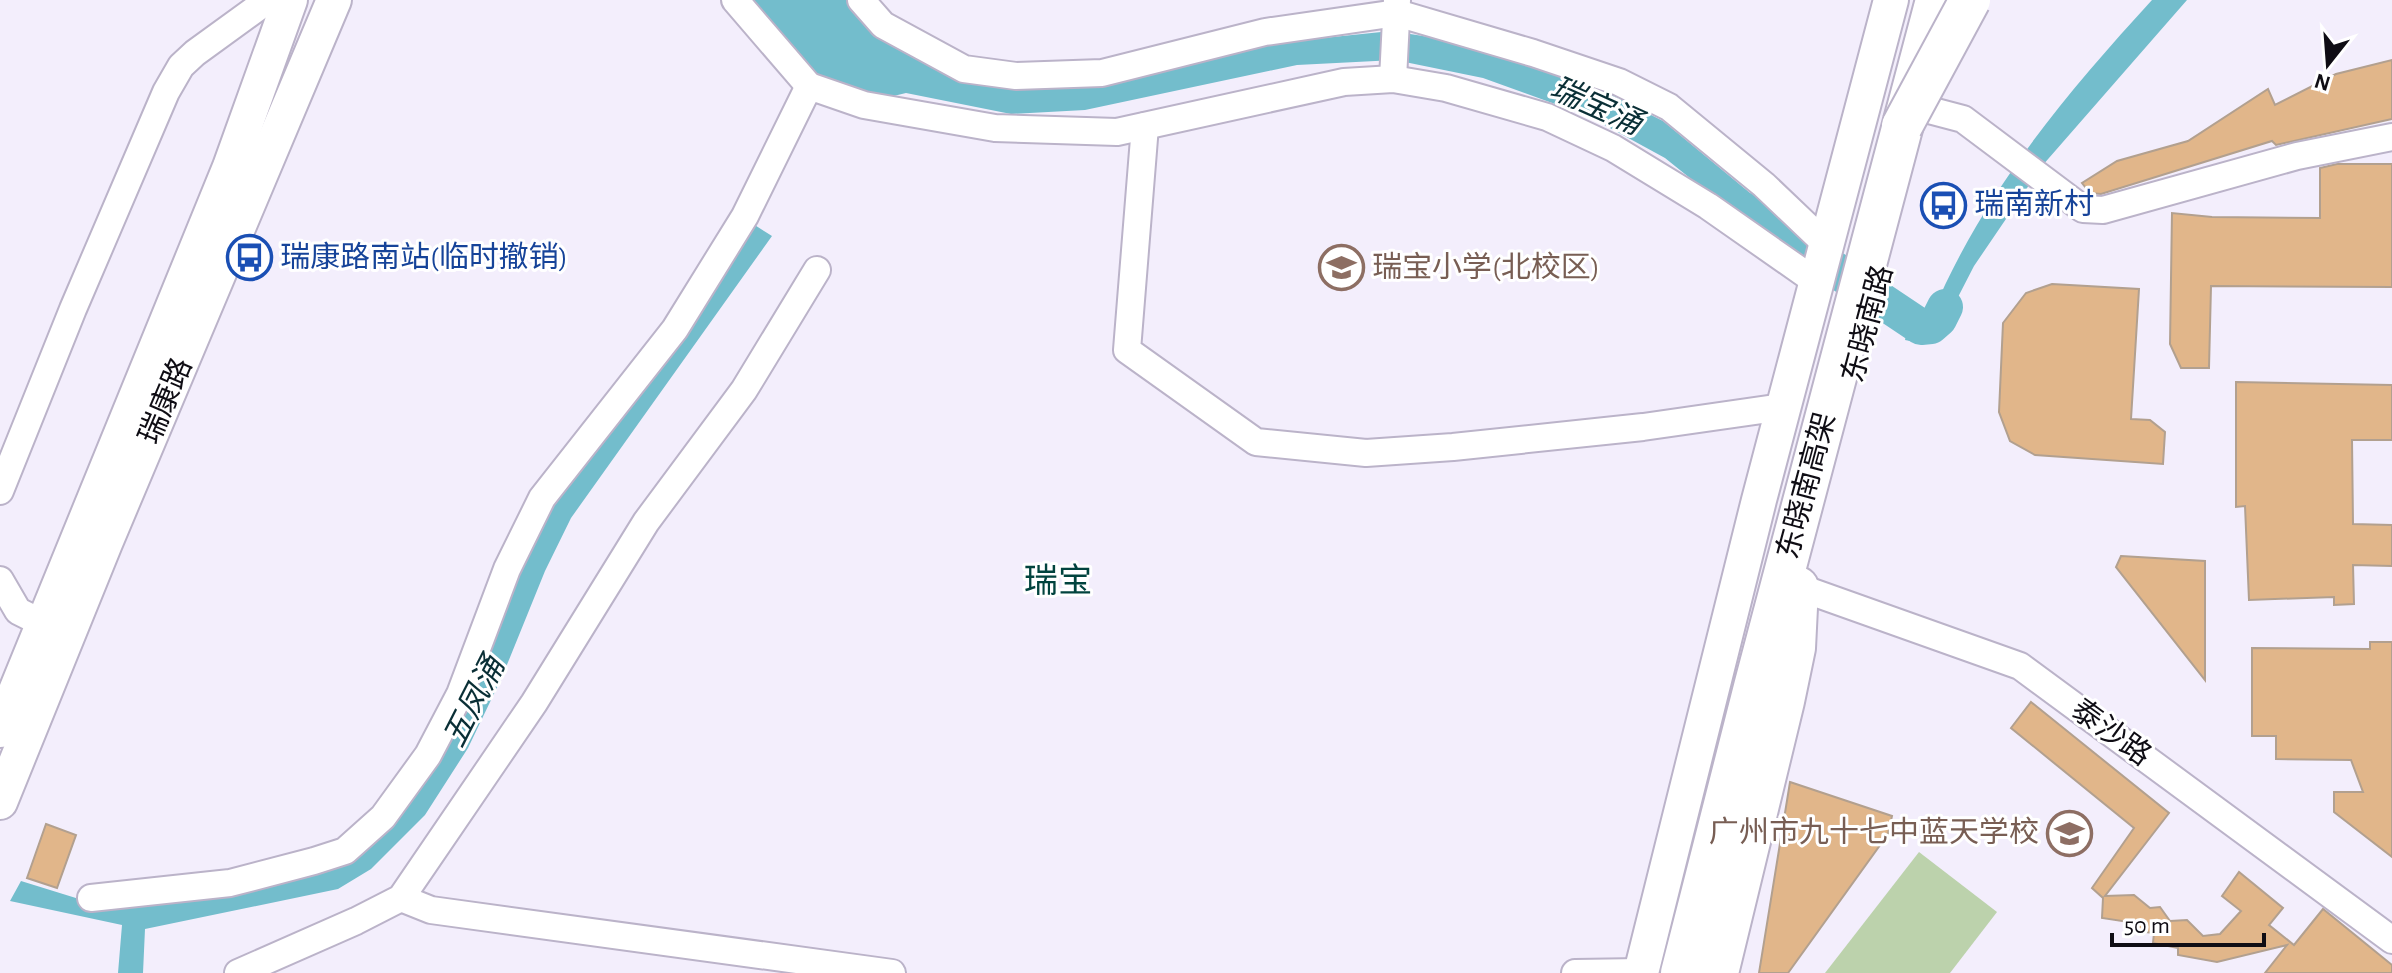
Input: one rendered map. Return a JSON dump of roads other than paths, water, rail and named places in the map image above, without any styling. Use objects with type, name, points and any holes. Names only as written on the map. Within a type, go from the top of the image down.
[{"type":"highway","name":"东晓南高架","points":[[1654,973],[1690,825],[1907,0]]},
{"type":"highway","name":"东晓南高架","points":[[1681,973],[1732,770],[1914,117],[1936,0]]},
{"type":"highway","points":[[1914,117],[1970,0]]},
{"type":"highway","points":[[1718,973],[1795,648],[1798,587]]},
{"type":"main road","name":"瑞康路","points":[[0,802],[55,630],[290,0]]},
{"type":"main road","name":"瑞康路","points":[[0,730],[55,630],[334,0]]},
{"type":"main road","name":"东晓南路","points":[[1641,972],[1783,407],[1891,0]]},
{"type":"main road","name":"东晓南路","points":[[1698,973],[1798,587],[1914,117],[1955,0]]},
{"type":"street","points":[[0,491],[73,309],[166,92],[181,66],[195,53],[268,0]]},
{"type":"street","points":[[735,0],[809,86],[864,105],[995,128],[1117,132],[1344,82],[1393,79],[1446,88],[1547,117],[1613,148],[1708,206],[1818,283]]},
{"type":"street","points":[[861,0],[883,25],[964,69],[1016,76],[1102,73],[1265,32],[1397,6],[1619,82],[1669,107],[1764,185],[1827,245]]},
{"type":"street","points":[[1393,79],[1397,6]]},
{"type":"street","points":[[91,898],[230,883],[314,861],[345,851],[383,817],[428,755],[460,694],[507,569],[542,498],[675,329],[745,216],[809,86]]},
{"type":"street","points":[[1914,117],[1963,119],[2083,209],[2103,210],[2297,156],[2392,137]]},
{"type":"street","points":[[1145,126],[1127,350],[1256,442],[1366,453],[1643,427],[1783,407]]},
{"type":"street","points":[[238,973],[401,898],[534,703],[646,522],[744,390],[817,270]]},
{"type":"street","points":[[0,580],[18,611],[55,630]]},
{"type":"street","name":"泰沙路","points":[[1798,587],[2020,666],[2392,940]]},
{"type":"street","points":[[401,898],[431,910],[892,973]]},
{"type":"street","points":[[1575,973],[1641,972]]},
{"type":"water","points":[[754,0],[848,0],[878,32],[965,75],[1391,31],[1487,46],[1560,69],[1663,121],[1796,231],[1787,256],[1665,158],[1588,116],[1483,78],[1395,60],[1297,65],[1085,110],[1011,114],[906,93],[877,100],[819,83],[762,21]]},
{"type":"water","points":[[2152,0],[2187,0],[2042,166],[1974,266],[1939,334],[1925,344],[1905,340],[1912,309],[1932,314],[1976,227],[2028,148]]},
{"type":"water","name":"五凤涌","points":[[750,222],[772,236],[571,518],[468,748],[425,815],[371,869],[338,889],[145,929],[143,973],[118,973],[122,925],[10,901],[21,881],[92,903],[295,872],[386,819],[545,501]]},
{"type":"waterway","name":"瑞宝涌","points":[[1755,211],[1782,234],[1921,327],[1931,326],[1945,307]]},
{"type":"place","name":"瑞南新村","points":[[1943,205]]},
{"type":"place","name":"瑞康路南站(临时撤销)","points":[[249,258]]},
{"type":"place","name":"瑞宝小学(北校区)","points":[[1341,268]]},
{"type":"place","name":"广州市九十七中蓝天学校","points":[[2070,833]]},
{"type":"district","name":"瑞宝","points":[[1058,582]]}]
